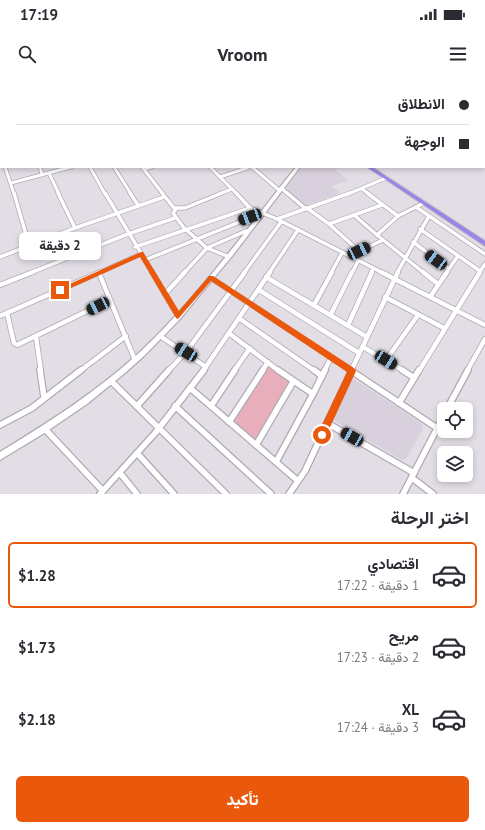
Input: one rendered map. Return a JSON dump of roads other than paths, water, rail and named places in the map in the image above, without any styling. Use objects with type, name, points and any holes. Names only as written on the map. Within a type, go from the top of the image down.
[{"type":"highway","points":[[371,168],[485,244]]},
{"type":"highway","points":[[376,168],[485,240]]},
{"type":"street","points":[[5,168],[29,245]]},
{"type":"street","points":[[40,168],[42,175]]},
{"type":"street","points":[[11,183],[49,173],[59,168]]},
{"type":"street","points":[[91,168],[135,247],[145,260],[178,316]]},
{"type":"street","points":[[115,168],[138,205]]},
{"type":"street","points":[[143,168],[172,207],[176,209],[184,208],[232,189]]},
{"type":"street","points":[[211,168],[250,208],[279,220],[485,325]]},
{"type":"street","points":[[220,177],[244,168]]},
{"type":"street","points":[[253,168],[328,224],[359,251]]},
{"type":"street","points":[[0,456],[61,419],[111,381],[160,336],[211,278],[246,231],[263,213],[297,168]]},
{"type":"street","points":[[49,173],[75,228]]},
{"type":"street","points":[[137,406],[186,352],[279,220],[362,189],[386,178]]},
{"type":"street","points":[[362,189],[398,216]]},
{"type":"street","points":[[0,257],[75,228],[164,197]]},
{"type":"street","points":[[377,235],[398,216],[424,203]]},
{"type":"street","points":[[328,224],[382,204]]},
{"type":"street","points":[[135,247],[186,231],[250,208]]},
{"type":"street","points":[[416,208],[485,254]]},
{"type":"street","points":[[176,209],[172,213],[186,231],[207,248],[227,256]]},
{"type":"street","points":[[145,260],[197,240],[238,221],[263,213]]},
{"type":"street","points":[[354,215],[438,284]]},
{"type":"street","points":[[289,494],[305,470],[404,257],[429,216]]},
{"type":"street","points":[[0,284],[128,234],[175,218]]},
{"type":"street","points":[[420,229],[480,271]]},
{"type":"street","points":[[45,429],[101,493],[159,427],[206,367],[250,305],[266,276],[298,230]]},
{"type":"street","points":[[165,294],[207,248],[246,231]]},
{"type":"street","points":[[349,256],[383,240]]},
{"type":"street","points":[[413,242],[448,268]]},
{"type":"street","points":[[314,305],[342,253]]},
{"type":"street","points":[[0,316],[141,254]]},
{"type":"street","points":[[430,297],[448,268],[458,256]]},
{"type":"street","points":[[331,314],[358,261]]},
{"type":"street","points":[[399,403],[485,264]]},
{"type":"street","points":[[348,325],[373,269]]},
{"type":"street","points":[[99,273],[135,360]]},
{"type":"street","points":[[266,276],[367,337]]},
{"type":"street","points":[[211,278],[437,428],[403,494]]},
{"type":"street","points":[[259,290],[359,353]]},
{"type":"street","points":[[385,297],[444,328]]},
{"type":"street","points":[[7,313],[14,343],[21,344],[110,300]]},
{"type":"street","points":[[386,360],[418,315]]},
{"type":"street","points":[[240,319],[322,376]]},
{"type":"street","points":[[230,334],[293,382],[313,394]]},
{"type":"street","points":[[0,425],[32,408],[44,397],[126,336]]},
{"type":"street","points":[[160,336],[186,352],[206,367]]},
{"type":"street","points":[[36,337],[44,397]]},
{"type":"street","points":[[451,402],[485,339]]},
{"type":"street","points":[[363,346],[414,377]]},
{"type":"street","points":[[211,406],[250,348]]},
{"type":"street","points":[[276,462],[331,358]]},
{"type":"street","points":[[230,422],[268,362]]},
{"type":"street","points":[[111,381],[226,494]]},
{"type":"street","points":[[256,446],[293,382]]},
{"type":"street","points":[[190,388],[298,481]]},
{"type":"street","points":[[175,406],[272,494]]},
{"type":"street","points":[[327,423],[413,475],[433,494]]},
{"type":"street","points":[[137,453],[174,494]]},
{"type":"street","points":[[120,473],[137,494]]}]
